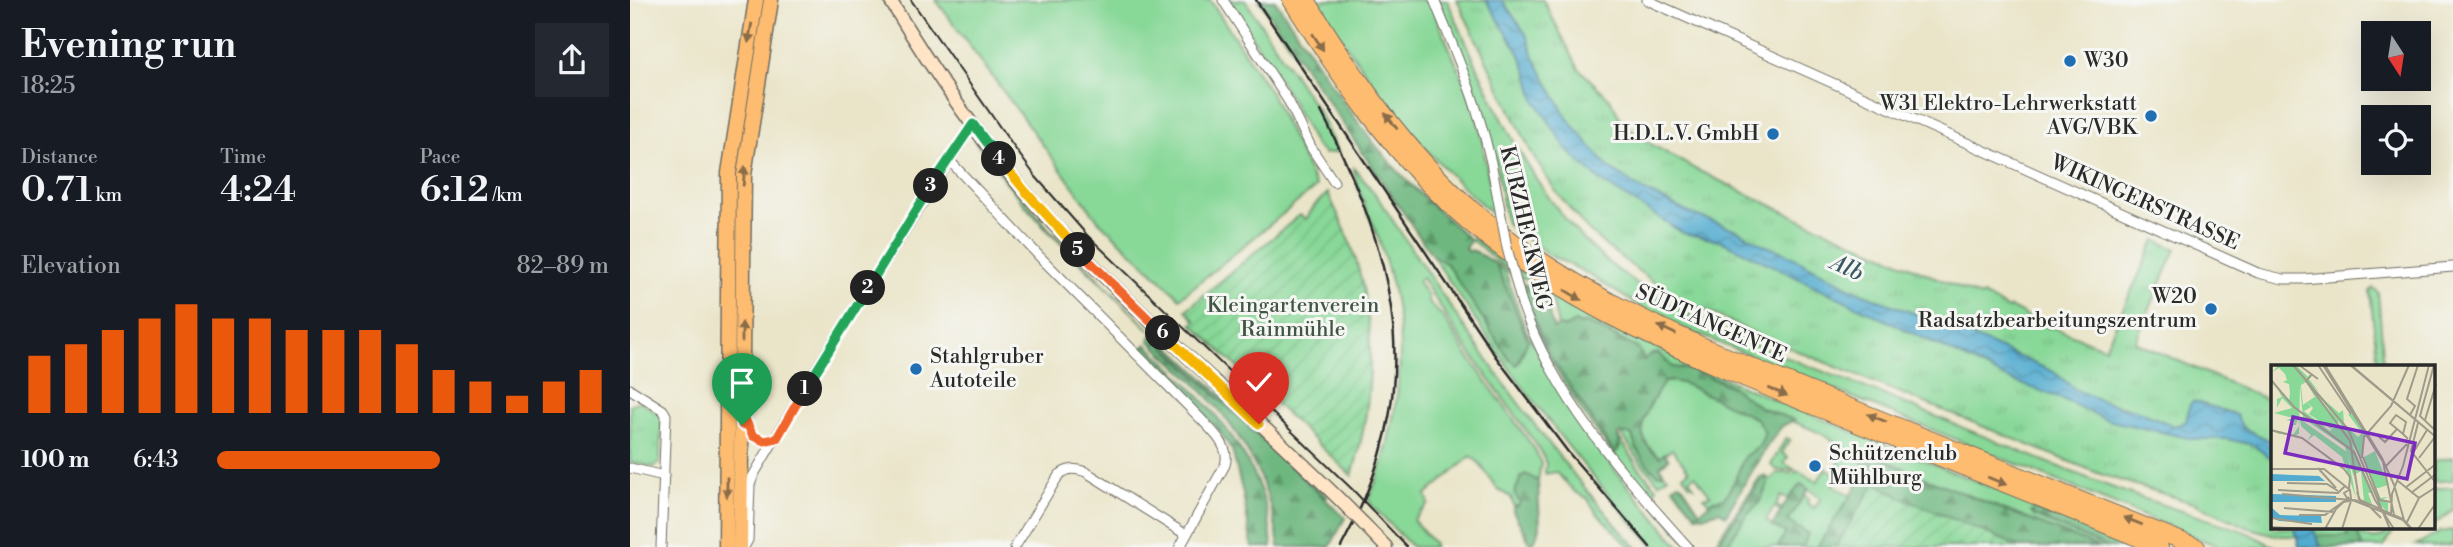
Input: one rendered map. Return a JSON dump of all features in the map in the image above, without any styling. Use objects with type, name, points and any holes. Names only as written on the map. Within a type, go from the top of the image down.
[{"type":"highway","name":"SÜDTANGENTE","points":[[1290,0],[1332,63],[1398,151],[1438,195],[1469,223],[1538,274],[1619,321],[1706,362],[2160,547]]},
{"type":"highway","name":"SÜDTANGENTE","points":[[1307,0],[1369,92],[1440,179],[1508,237],[1562,274],[1618,306],[1707,348],[2197,547]]},
{"type":"main road","points":[[726,547],[729,173],[755,0]]},
{"type":"main road","points":[[742,547],[744,175],[771,0]]},
{"type":"main road","points":[[890,0],[973,124],[1026,192],[1098,271],[1386,547]]},
{"type":"street","points":[[1223,0],[1289,102],[1312,149],[1334,182]]},
{"type":"street","name":"KURZHECKWEG","points":[[1434,0],[1472,92],[1483,127],[1507,248],[1522,304],[1547,361],[1623,474],[1688,547]]},
{"type":"street","name":"WIKINGERSTRASSE","points":[[1647,0],[2258,273],[2283,279],[2303,279],[2453,267]]},
{"type":"street","points":[[742,547],[748,540],[750,485],[813,373],[948,159],[973,124]]},
{"type":"street","points":[[948,159],[1040,257],[1201,419],[1225,449],[1225,466],[1180,547]]},
{"type":"street","points":[[631,391],[665,412],[661,547]]},
{"type":"street","points":[[742,413],[753,436],[765,441],[777,438]]},
{"type":"street","points":[[630,468],[664,476]]},
{"type":"street","points":[[1015,547],[1059,475],[1066,469],[1086,472],[1185,534]]},
{"type":"green space","points":[[936,0],[1210,0],[1271,93],[1316,187],[1180,298],[1098,220]]},
{"type":"green space","points":[[1229,0],[1245,0],[1319,113],[1338,152],[1324,154],[1315,145],[1289,96]]},
{"type":"green space","points":[[1259,0],[1275,0],[1386,158],[1471,240],[1465,248],[1468,252],[1472,250],[1496,264],[1528,340],[1517,365],[1509,359],[1447,264],[1432,255]]},
{"type":"green space","points":[[1317,0],[1429,0],[1468,91],[1480,128],[1495,216],[1420,142],[1376,87]]},
{"type":"green space","points":[[1437,0],[1447,0],[1491,98],[1544,191],[1590,246],[1620,272],[1690,315],[1728,333],[2061,468],[2243,531],[2276,547],[2220,547],[1690,331],[1646,310],[1581,270],[1549,255],[1506,223],[1497,166],[1485,120]]},
{"type":"green space","points":[[1457,0],[1543,0],[1579,69],[1610,99],[1622,122],[1644,140],[1697,170],[1798,218],[1981,297],[1983,295],[2049,328],[2050,326],[2105,348],[2155,240],[2176,249],[2135,342],[2271,401],[2271,530],[2346,530],[2348,536],[2278,536],[2247,527],[2196,504],[2100,474],[1765,338],[1668,293],[1586,228],[1557,193],[1533,156]]},
{"type":"green space","points":[[974,140],[1049,229],[1151,331],[1050,233],[1021,201]]},
{"type":"green space","points":[[1354,168],[1376,195],[1467,332],[1531,420],[1636,547],[1630,547],[1597,513],[1587,498],[1575,492],[1556,472],[1545,474],[1546,464],[1541,451],[1464,344],[1422,278],[1418,281],[1428,296],[1428,302],[1443,317],[1536,451],[1541,464],[1538,481],[1522,476],[1514,493],[1520,503],[1514,506],[1511,497],[1498,490],[1471,456],[1426,495],[1429,504],[1413,520],[1434,547],[1412,547],[1373,507],[1368,499],[1384,458],[1395,408],[1400,338],[1388,268]]},
{"type":"green space","name":"Kleingartenverein Rainmühle","points":[[1328,193],[1348,236],[1359,271],[1369,329],[1369,388],[1360,447],[1352,476],[1192,324],[1196,321],[1186,310],[1300,215],[1306,219],[1315,205]]},
{"type":"green space","points":[[1473,237],[1561,296],[1702,369],[2139,547],[2132,547],[2057,516],[2035,510],[2031,512],[2034,516],[2107,547],[2098,547],[1864,452],[1862,462],[1867,470],[1866,472],[1860,468],[1855,475],[1838,464],[1846,450],[1816,431],[1760,407],[1727,383],[1672,367],[1662,356],[1643,359],[1625,342],[1592,326],[1558,326],[1548,294],[1530,281],[1510,273],[1471,240]]},
{"type":"green space","points":[[1432,255],[1447,264],[1509,359],[1519,362],[1528,340],[1496,264],[1505,272],[1526,330],[1585,429],[1618,474],[1680,547],[1655,547],[1594,478],[1510,369]]},
{"type":"green space","points":[[1520,282],[1544,297],[1554,329],[1558,326],[1564,328],[1575,322],[1581,325],[1585,322],[1639,349],[1644,359],[1658,353],[1672,367],[1690,369],[1732,387],[1761,408],[1794,420],[1782,426],[1767,446],[1726,515],[1720,511],[1703,516],[1696,515],[1673,487],[1679,483],[1682,485],[1700,512],[1713,500],[1724,498],[1745,456],[1759,447],[1765,433],[1757,419],[1685,384],[1664,382],[1647,412],[1642,430],[1650,448],[1660,457],[1665,453],[1669,459],[1660,466],[1664,473],[1658,474],[1645,461],[1632,435],[1618,435],[1620,447],[1615,454],[1547,351]]},
{"type":"green space","points":[[2373,288],[2378,292],[2384,365],[2378,365],[2370,291]]},
{"type":"green space","points":[[1526,302],[1555,362],[1590,417],[1615,454],[1620,442],[1618,435],[1639,468],[1657,488],[1654,498],[1684,539],[1622,466],[1584,414],[1551,360],[1530,316]]},
{"type":"green space","points":[[1153,333],[1328,496],[1326,498]]},
{"type":"green space","points":[[1152,335],[1345,518],[1330,547],[1279,547],[1268,499],[1250,457],[1210,399],[1149,340]]},
{"type":"green space","points":[[1146,344],[1211,410],[1246,459],[1268,516],[1272,547],[1252,547],[1232,450],[1219,431],[1142,349]]},
{"type":"green space","points":[[1663,382],[1685,384],[1757,419],[1765,433],[1759,447],[1745,456],[1724,498],[1710,505],[1704,497],[1710,495],[1695,475],[1689,479],[1694,486],[1689,484],[1683,475],[1689,471],[1672,449],[1660,457],[1644,439],[1642,430],[1647,412]]},
{"type":"green space","points":[[640,401],[662,416],[660,463],[653,467],[630,462],[630,405]]},
{"type":"green space","points":[[1621,433],[1632,435],[1635,446],[1645,461],[1658,474],[1664,473],[1668,476],[1659,483],[1641,463]]},
{"type":"green space","points":[[1786,438],[1790,440],[1782,453],[1788,457],[1784,463],[1795,470],[1777,470],[1771,465]]},
{"type":"green space","points":[[1864,452],[2098,547],[2020,547],[1875,484],[1835,547],[1817,547],[1866,472],[1866,467],[1859,457],[1860,453]]},
{"type":"green space","points":[[2453,457],[2453,480],[2436,482],[2436,461]]},
{"type":"green space","points":[[1826,468],[1837,475],[1832,484],[1851,496],[1817,547],[1803,547],[1808,534],[1787,521],[1803,495],[1809,499],[1807,503],[1814,508],[1821,498],[1801,484],[1788,499],[1781,496],[1776,505],[1781,511],[1774,507],[1766,521],[1786,533],[1778,547],[1728,547],[1747,514],[1759,503],[1768,484],[1760,481],[1715,547],[1712,547],[1760,477],[1765,476],[1771,480],[1777,473],[1799,471],[1817,482]]},
{"type":"green space","points":[[1526,474],[1538,481],[1540,528],[1534,542],[1530,543],[1513,511],[1514,506],[1520,503],[1514,493],[1522,476]]},
{"type":"green space","points":[[1763,478],[1767,479],[1768,483],[1759,503],[1747,514],[1728,547],[1715,547]]},
{"type":"green space","points":[[1875,483],[1900,497],[2020,547],[1835,547]]},
{"type":"green space","points":[[1801,484],[1808,489],[1788,521],[1808,534],[1803,547],[1778,547],[1786,533],[1772,526],[1788,499]]},
{"type":"green space","points":[[2453,487],[2453,510],[2436,523],[2436,489]]},
{"type":"green space","points":[[2035,510],[2057,516],[2132,547],[2107,547],[2034,516],[2031,512]]},
{"type":"green space","points":[[2314,530],[2348,536],[2346,530],[2357,530],[2362,547],[2321,547]]},
{"type":"green space","points":[[2357,530],[2368,538],[2378,538],[2388,530],[2394,530],[2384,547],[2362,547]]},
{"type":"green space","points":[[2453,530],[2453,545],[2416,545],[2440,532]]},
{"type":"water","points":[[1486,0],[1502,0],[1526,34],[1535,59],[1567,118],[1608,167],[1639,188],[1689,213],[1737,230],[1861,293],[1955,329],[2054,372],[2076,390],[2105,402],[2136,410],[2174,426],[2186,422],[2190,404],[2194,401],[2236,415],[2243,428],[2271,441],[2271,458],[2253,445],[2227,439],[2193,439],[2107,420],[2060,398],[2008,379],[1721,241],[1683,233],[1601,181],[1568,151],[1535,100],[1519,53]]},
{"type":"water","points":[[2295,530],[2314,530],[2321,547],[2299,547]]},
{"type":"tram line","points":[[911,0],[1036,177],[1087,235],[1354,491],[1407,547]]},
{"type":"railway","points":[[1256,0],[1496,357],[1568,452],[1650,547]]},
{"type":"railway","points":[[1321,111],[1370,222],[1385,275],[1393,327],[1394,380],[1386,434],[1368,489],[1341,547]]},
{"type":"place","name":"W30","points":[[2070,61]]},
{"type":"place","name":"W31 Elektro-Lehrwerkstatt AVG/VBK","points":[[2151,116]]},
{"type":"place","name":"H.D.L.V. GmbH","points":[[1773,134]]},
{"type":"place","name":"W20 Radsatzbearbeitungszentrum","points":[[2211,309]]},
{"type":"place","name":"Stahlgruber Autoteile","points":[[916,369]]},
{"type":"place","name":"Schützenclub Mühlburg","points":[[1815,466]]},
{"type":"route","points":[[742,425],[742,413],[753,436],[765,441],[777,438],[813,373],[948,159],[973,124],[1026,192],[1098,271],[1259,424]]},
{"type":"water label","name":"Alb","points":[[1847,268]]}]
